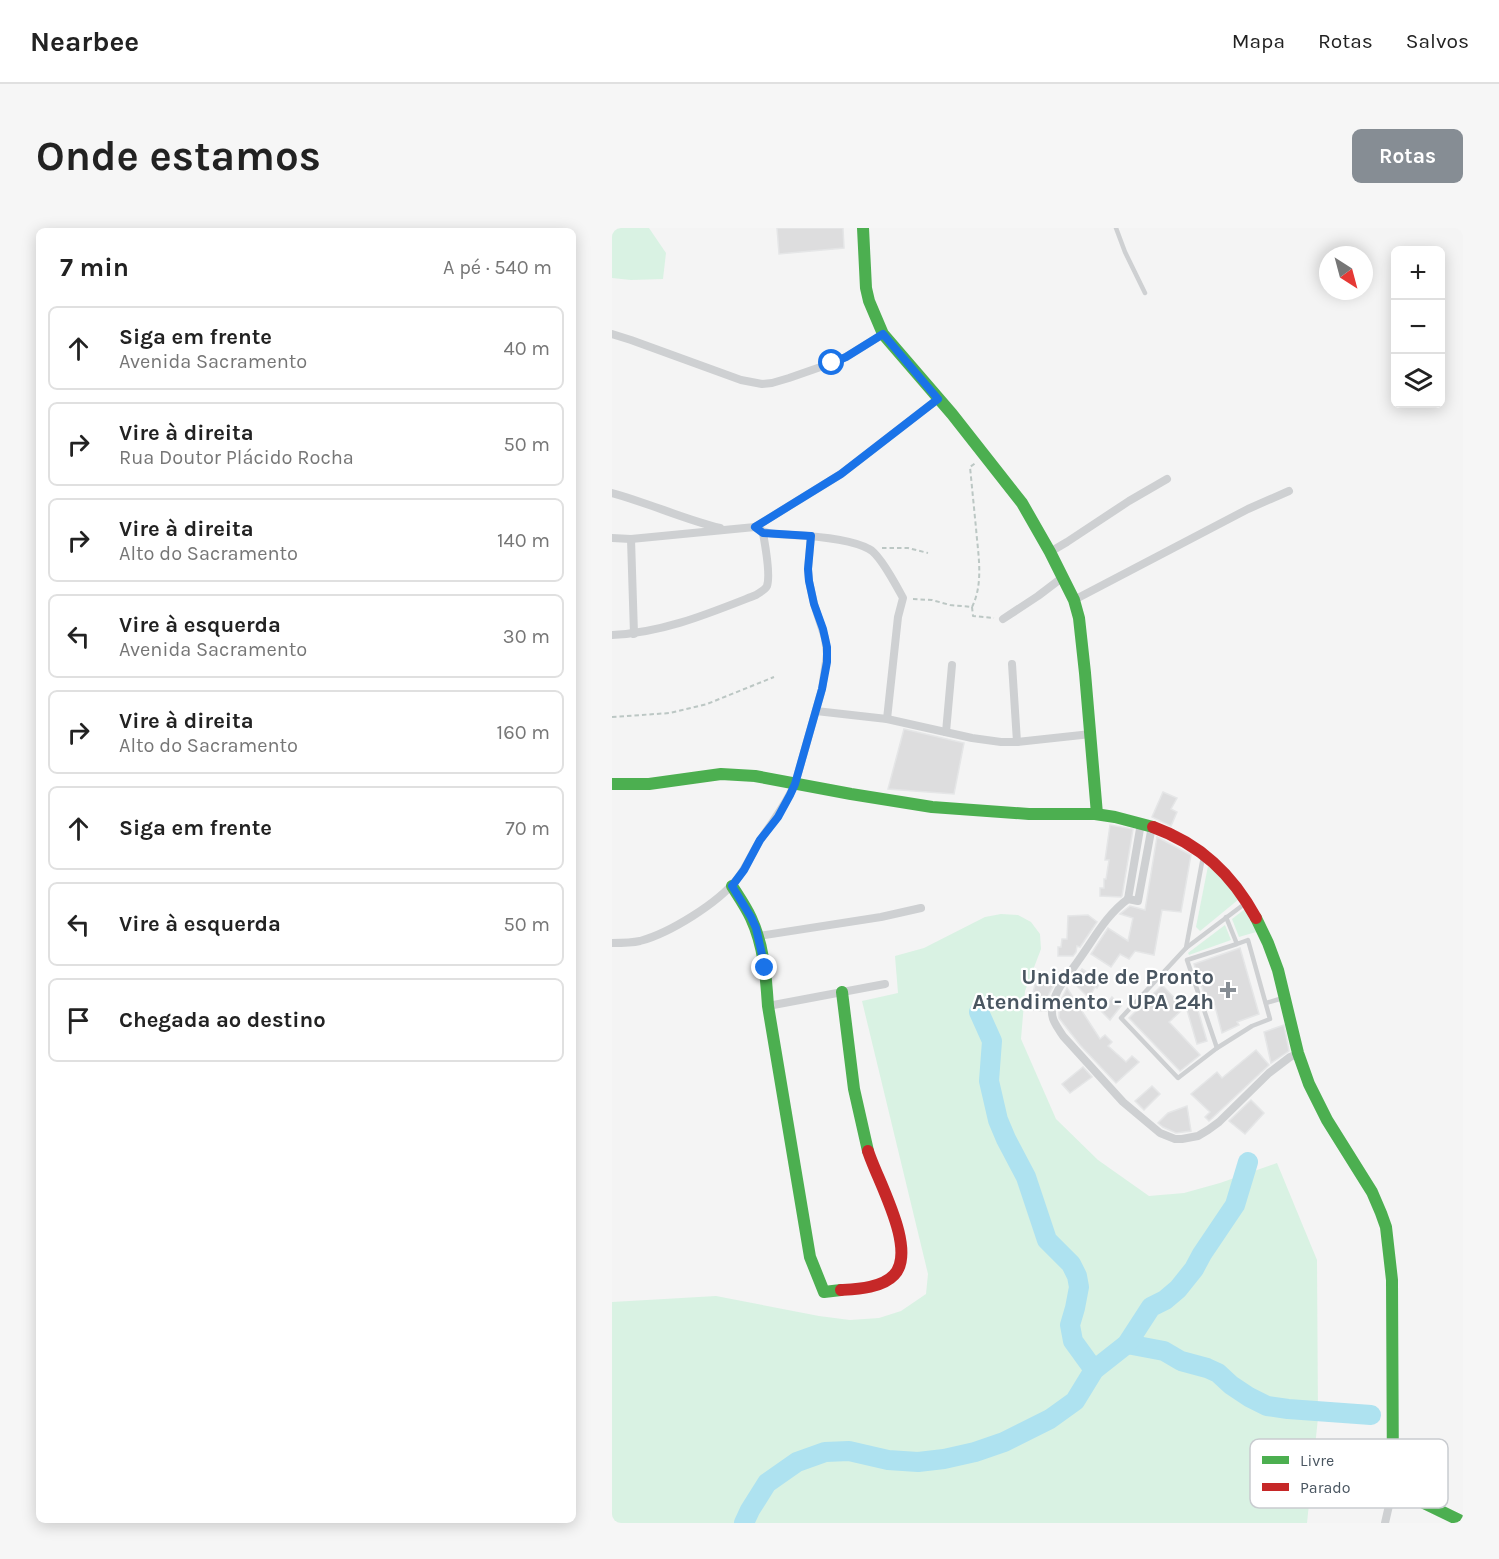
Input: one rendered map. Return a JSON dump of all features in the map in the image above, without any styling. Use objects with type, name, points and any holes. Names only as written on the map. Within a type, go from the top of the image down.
[{"type":"street","points":[[863,228],[866,288],[883,334],[986,456],[1022,503],[1074,600],[1081,633],[1096,814]]},
{"type":"street","points":[[612,334],[741,380],[762,384],[789,378],[832,363],[883,334]]},
{"type":"street","points":[[759,530],[841,474],[938,399]]},
{"type":"street","points":[[1050,552],[1167,479]]},
{"type":"street","points":[[1074,600],[1248,509],[1289,491]]},
{"type":"street","points":[[612,493],[697,523],[728,530]]},
{"type":"street","points":[[612,537],[630,539],[728,530],[759,530],[850,542],[870,549],[893,578],[903,598],[896,632],[887,719]]},
{"type":"street","points":[[612,635],[634,634],[682,624],[765,590],[767,560],[759,530]]},
{"type":"street","points":[[612,943],[640,940],[664,932],[715,900],[732,886],[744,870],[760,840],[781,812],[795,784],[824,681],[827,654],[825,638],[809,581],[811,536]]},
{"type":"street","points":[[630,539],[634,634]]},
{"type":"street","points":[[1003,619],[1063,577]]},
{"type":"street","points":[[1011,664],[1017,742]]},
{"type":"street","points":[[946,732],[952,665]]},
{"type":"street","points":[[816,711],[887,719],[987,741],[1017,742],[1091,734]]},
{"type":"street","points":[[612,784],[649,784],[730,774],[755,776],[878,800],[939,808],[1021,814],[1096,814],[1147,825],[1183,840],[1204,854],[1229,877],[1247,902],[1271,948],[1309,1085],[1374,1197],[1383,1218],[1387,1232],[1392,1280],[1393,1439]]},
{"type":"street","points":[[1147,825],[1128,899],[1106,920],[1059,988],[1052,1013],[1056,1026],[1123,1102],[1153,1128],[1168,1137],[1182,1139],[1198,1136],[1219,1122],[1269,1073],[1290,1057],[1299,1054]]},
{"type":"street","points":[[732,886],[751,917],[759,936],[765,968],[768,1006],[810,1257],[824,1292],[876,1285],[894,1276],[901,1263],[902,1246],[896,1222],[867,1147],[851,1075],[842,992]]},
{"type":"street","points":[[759,936],[881,917],[921,908]]},
{"type":"street","points":[[768,1006],[885,984]]},
{"type":"street","points":[[1385,1523],[1388,1508]]},
{"type":"street","points":[[1434,1508],[1463,1522]]},
{"type":"lane","points":[[1116,228],[1128,260],[1145,293]]},
{"type":"lane","points":[[1186,948],[1204,854]]},
{"type":"lane","points":[[1217,1048],[1187,960],[1248,940],[1270,1019],[1252,1026],[1217,1048],[1178,1078],[1121,1018],[1186,948],[1247,902]]},
{"type":"lane","points":[[1226,917],[1237,944]]},
{"type":"lane","points":[[1266,1003],[1286,998]]},
{"type":"path","points":[[986,456],[970,467],[979,584],[972,607],[973,616],[1003,619]]},
{"type":"path","points":[[870,549],[908,548],[927,553]]},
{"type":"path","points":[[903,598],[972,607]]},
{"type":"path","points":[[612,717],[670,713],[707,704],[774,677]]},
{"type":"green space","points":[[612,228],[649,228],[666,253],[663,279],[612,278]]},
{"type":"green space","points":[[1208,866],[1221,876],[1239,899],[1200,931],[1196,927]]},
{"type":"green space","points":[[1245,909],[1256,932],[1239,937],[1232,919]]},
{"type":"green space","points":[[1001,914],[1018,915],[1031,922],[1040,934],[1041,949],[1025,991],[1021,1039],[1056,1119],[1098,1160],[1149,1196],[1184,1193],[1277,1163],[1317,1260],[1318,1418],[1316,1439],[1250,1439],[1250,1508],[1309,1508],[1307,1523],[612,1523],[612,1302],[716,1296],[850,1320],[879,1318],[901,1311],[926,1294],[928,1274],[862,1001],[898,993],[895,956],[924,948],[985,917]]},
{"type":"green space","points":[[1225,925],[1231,940],[1189,955],[1188,953]]},
{"type":"building","points":[[777,228],[843,228],[844,248],[779,254]]},
{"type":"building","points":[[904,729],[964,743],[954,794],[888,789]]},
{"type":"building","points":[[1163,792],[1177,798],[1171,809],[1177,812],[1171,826],[1152,817]]},
{"type":"building","points":[[1110,825],[1133,829],[1121,897],[1100,896],[1100,888],[1104,888],[1109,860],[1105,860]]},
{"type":"building","points":[[1157,837],[1191,855],[1181,912],[1162,910],[1154,955],[1135,951],[1129,959],[1120,954],[1111,967],[1091,954],[1108,928],[1128,941],[1133,918],[1120,914],[1130,906],[1145,910]]},
{"type":"building","points":[[1088,915],[1097,922],[1080,947],[1077,946],[1073,956],[1058,956],[1058,947],[1061,947],[1062,939],[1067,939],[1068,916]]},
{"type":"building","points":[[1240,948],[1259,1014],[1237,1022],[1239,1025],[1222,1033],[1215,1006],[1209,1008],[1194,964]]},
{"type":"building","points":[[1082,969],[1101,981],[1089,998],[1073,982]]},
{"type":"building","points":[[1037,976],[1056,981],[1049,994],[1046,1011],[1029,1010]]},
{"type":"building","points":[[1162,985],[1184,1008],[1169,1022],[1200,1055],[1180,1071],[1129,1018]]},
{"type":"building","points":[[1067,988],[1100,1039],[1105,1035],[1112,1042],[1108,1046],[1126,1062],[1132,1056],[1139,1062],[1116,1083],[1080,1045],[1059,1018],[1059,1004]]},
{"type":"building","points":[[1112,997],[1121,1006],[1110,1020],[1101,1011]]},
{"type":"building","points":[[1197,1007],[1207,1041],[1197,1044],[1187,1010]]},
{"type":"building","points":[[1284,1025],[1289,1051],[1271,1063],[1264,1032]]},
{"type":"building","points":[[1256,1050],[1269,1065],[1209,1121],[1205,1117],[1210,1112],[1191,1094],[1217,1072],[1222,1078]]},
{"type":"building","points":[[1083,1067],[1092,1077],[1070,1093],[1062,1084]]},
{"type":"building","points":[[1152,1086],[1160,1094],[1144,1110],[1135,1101]]},
{"type":"building","points":[[1251,1100],[1264,1113],[1245,1134],[1229,1121]]},
{"type":"building","points":[[1187,1106],[1191,1131],[1176,1133],[1158,1123],[1168,1113]]},
{"type":"waterway","points":[[979,1012],[992,1041],[989,1081],[998,1120],[1026,1177],[1047,1240],[1071,1264],[1077,1276],[1079,1287],[1070,1325],[1073,1341],[1094,1370]]},
{"type":"waterway","points":[[744,1523],[767,1483],[797,1462],[825,1452],[849,1451],[888,1460],[918,1462],[944,1459],[1004,1442],[1050,1419],[1075,1401],[1094,1370],[1127,1344],[1151,1307],[1165,1300],[1178,1289],[1194,1269],[1235,1205],[1248,1162]]},
{"type":"waterway","points":[[1127,1344],[1164,1351],[1181,1361],[1207,1368],[1218,1373],[1249,1397],[1267,1406],[1371,1415]]},
{"type":"traffic: fast","points":[[863,228],[866,288],[883,334],[952,414],[1022,503],[1074,600],[1079,618],[1085,673],[1097,814]]},
{"type":"traffic: fast","points":[[612,784],[649,784],[721,774],[755,776],[932,807],[1029,814],[1095,814],[1153,827]]},
{"type":"traffic: fast","points":[[732,886],[751,918],[762,950],[768,1006],[810,1257],[824,1292],[841,1290]]},
{"type":"traffic: fast","points":[[1256,918],[1278,970],[1298,1053],[1309,1084],[1327,1120],[1372,1192],[1386,1227],[1392,1280],[1393,1439]]},
{"type":"traffic: fast","points":[[842,992],[854,1089],[868,1151]]},
{"type":"traffic: fast","points":[[1434,1508],[1463,1522]]},
{"type":"traffic: jam","points":[[1153,827],[1186,842],[1213,862],[1247,902],[1256,918]]},
{"type":"traffic: jam","points":[[841,1290],[883,1283],[894,1275],[900,1264],[899,1232],[868,1151]]},
{"type":"place","name":"Unidade de Pronto Atendimento - UPA 24h","points":[[1228,990]]},
{"type":"route","points":[[765,968],[756,928],[732,886],[744,870],[760,840],[778,817],[795,784],[822,689],[827,654],[823,629],[809,581],[811,536],[763,533],[755,527],[841,474],[938,399],[883,334],[832,363]]}]
